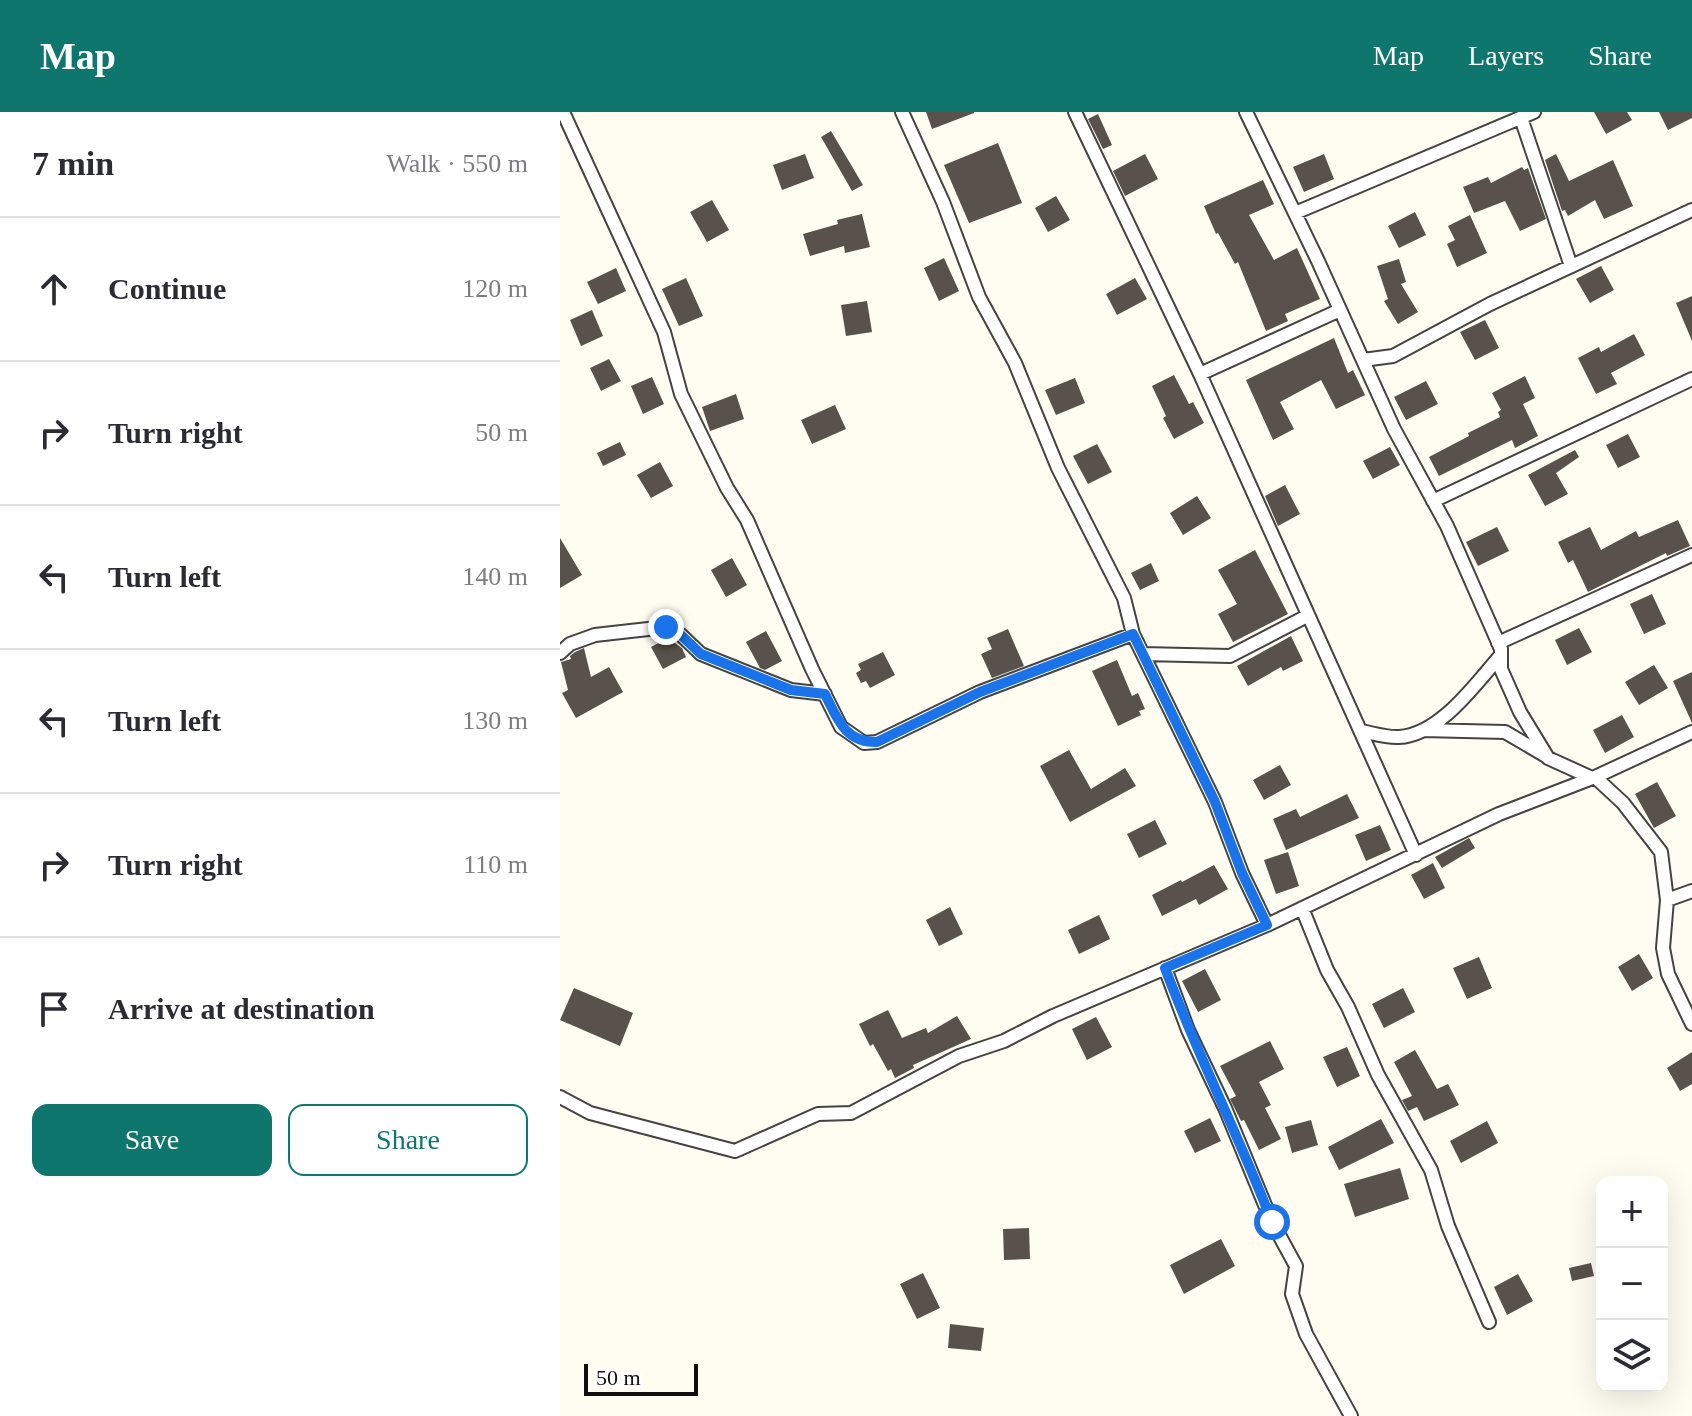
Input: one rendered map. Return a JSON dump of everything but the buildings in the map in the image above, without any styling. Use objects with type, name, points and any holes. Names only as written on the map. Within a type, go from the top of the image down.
[{"type":"street","points":[[563,112],[664,332],[681,394],[727,488],[747,520],[841,727],[864,743],[877,742],[980,692],[1133,634]]},
{"type":"street","points":[[902,112],[943,202],[979,297],[1015,363],[1058,468],[1124,598],[1133,634],[1215,802],[1242,873],[1267,925]]},
{"type":"street","points":[[1075,112],[1200,374],[1416,855]]},
{"type":"street","points":[[1246,112],[1394,429],[1433,501],[1499,649],[1501,669],[1520,712],[1548,758]]},
{"type":"street","points":[[1295,213],[1534,112]]},
{"type":"street","points":[[1521,118],[1571,266]]},
{"type":"street","points":[[1363,360],[1393,356],[1490,304],[1692,210]]},
{"type":"street","points":[[1200,374],[1340,310]]},
{"type":"street","points":[[1433,501],[1692,379]]},
{"type":"street","points":[[1361,731],[1399,738],[1422,730],[1449,713],[1499,649],[1692,555]]},
{"type":"street","points":[[1143,654],[1230,656],[1307,616]]},
{"type":"street","points":[[560,653],[570,644],[595,635],[666,627],[681,635],[701,654],[791,690],[825,694]]},
{"type":"street","points":[[1422,730],[1505,732],[1548,758],[1594,777],[1623,803],[1661,852],[1667,900],[1663,948],[1668,974],[1692,1024]]},
{"type":"street","points":[[560,1097],[590,1113],[735,1151],[818,1114],[851,1113],[959,1056],[1004,1041],[1053,1016],[1267,925],[1499,814],[1594,777],[1692,732]]},
{"type":"street","points":[[1667,900],[1692,891]]},
{"type":"street","points":[[1302,908],[1327,970],[1348,1007],[1378,1075],[1431,1170],[1448,1226],[1489,1322]]},
{"type":"street","points":[[1165,968],[1188,1030],[1225,1108],[1272,1222],[1296,1266],[1292,1294],[1306,1334],[1351,1416]]},
{"type":"route","points":[[666,627],[681,635],[701,654],[791,690],[825,694],[841,727],[864,743],[877,742],[980,692],[1133,634],[1215,802],[1242,873],[1267,925],[1165,968],[1188,1030],[1225,1108],[1272,1222]]}]
